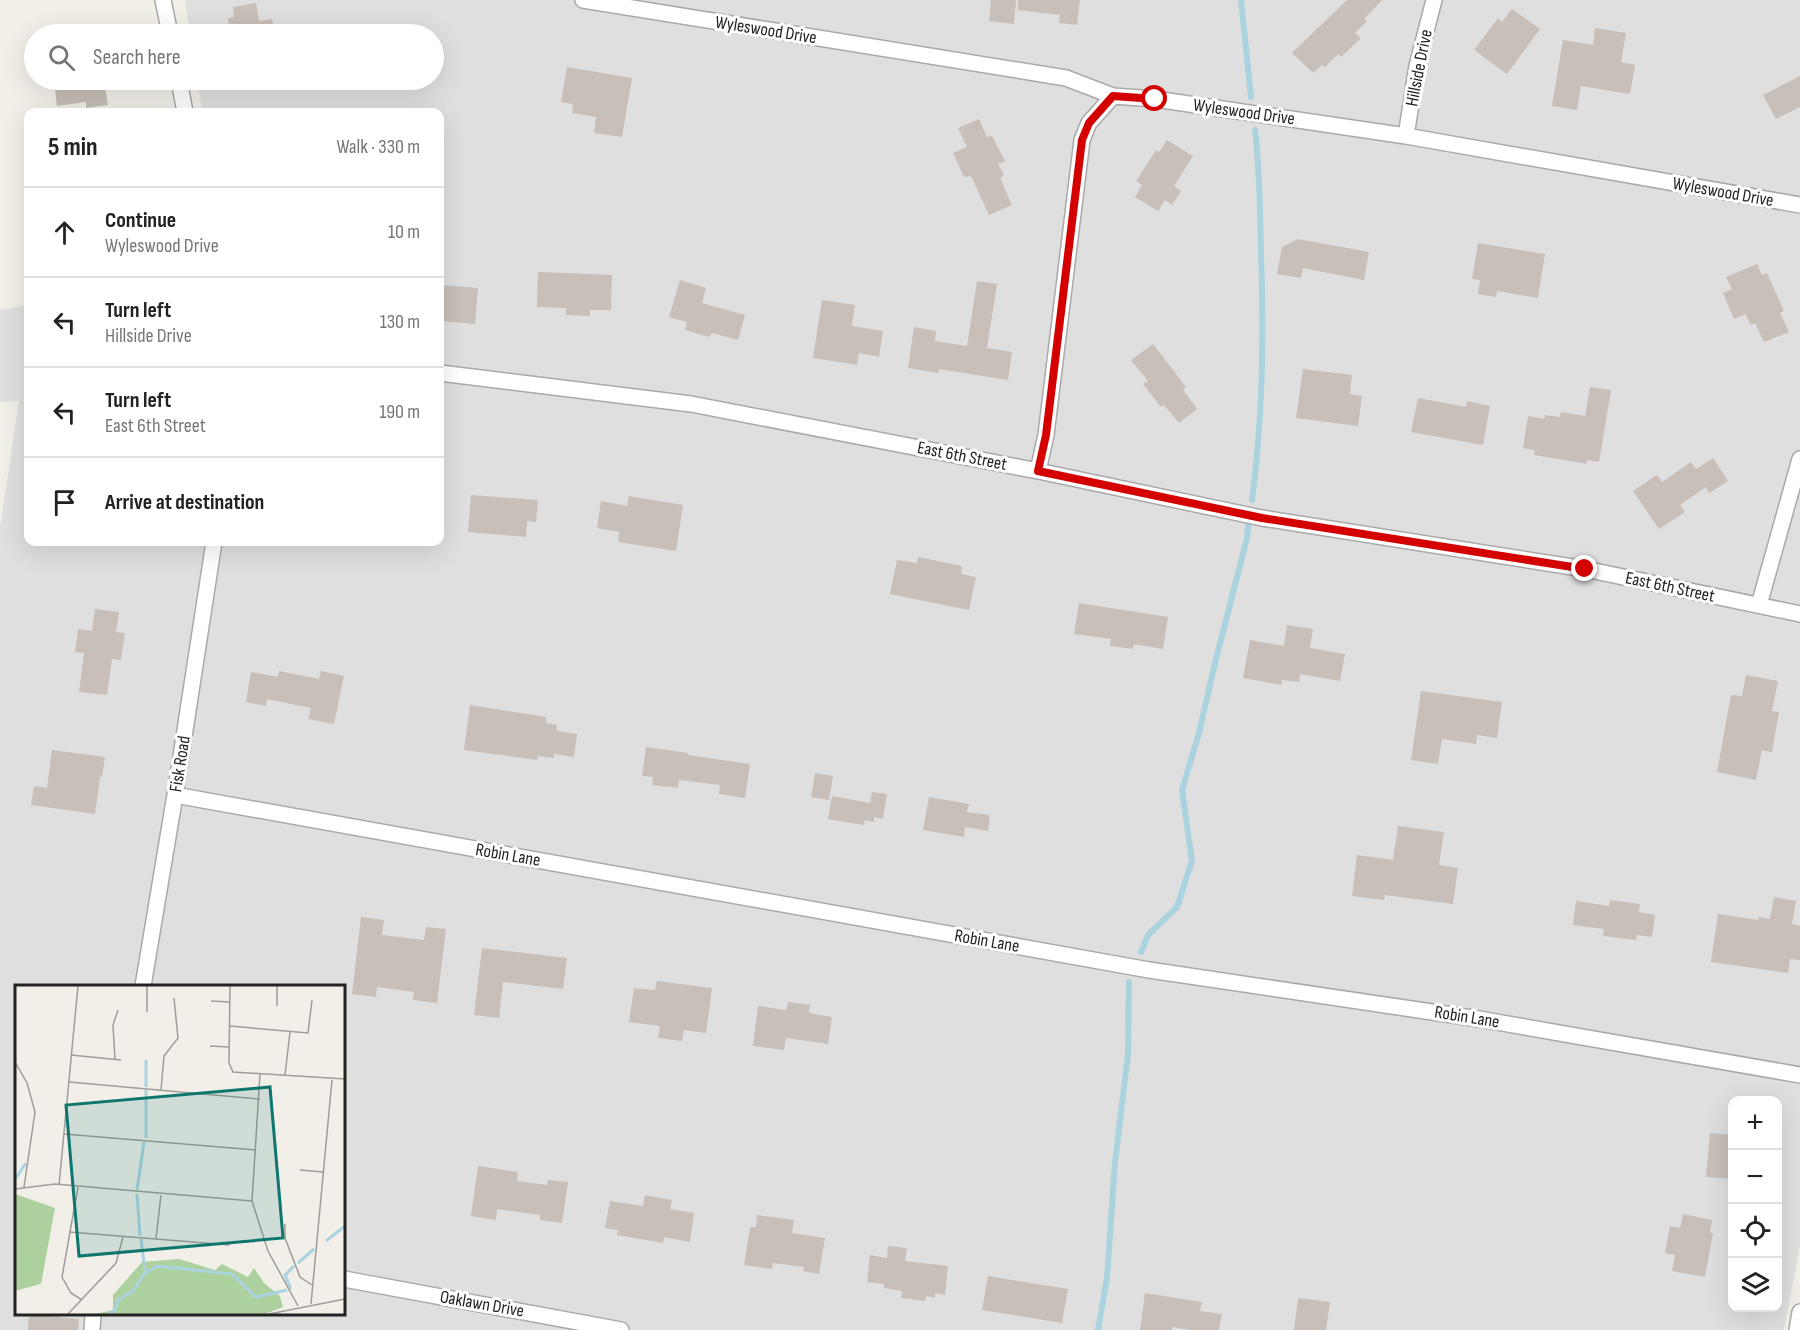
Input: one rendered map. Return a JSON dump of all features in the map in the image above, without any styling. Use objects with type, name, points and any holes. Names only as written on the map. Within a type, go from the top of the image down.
[{"type":"street","points":[[163,0],[168,24]]},
{"type":"street","name":"Wyleswood Drive","points":[[583,0],[1066,78],[1113,96],[1155,99],[1406,136],[1800,205]]},
{"type":"street","name":"Hillside Drive","points":[[1406,136],[1417,66],[1434,0]]},
{"type":"street","points":[[181,90],[184,108]]},
{"type":"street","points":[[1038,471],[1046,435],[1082,140],[1089,123],[1113,96]]},
{"type":"street","name":"East 6th Street","points":[[444,373],[691,404],[1038,471],[1262,518],[1585,569],[1800,614]]},
{"type":"street","points":[[1759,605],[1800,459]]},
{"type":"street","name":"Fisk Road","points":[[143,985],[176,795],[213,546]]},
{"type":"street","name":"Robin Lane","points":[[176,795],[1149,970],[1479,1019],[1800,1075]]},
{"type":"street","name":"Oaklawn Drive","points":[[345,1279],[621,1330]]},
{"type":"street","points":[[1797,1330],[1800,1312]]},
{"type":"street","points":[[92,1330],[93,1315]]},
{"type":"shaded area","points":[[185,0],[1800,0],[1800,1246],[1784,1330],[0,1330],[0,527],[19,401],[0,402],[0,310],[24,306],[24,546],[444,546],[444,108],[202,108],[199,90],[444,90],[444,24],[189,24]]},
{"type":"building","points":[[991,0],[1016,0],[1014,24],[989,21]]},
{"type":"building","points":[[1018,0],[1080,0],[1077,25],[1059,23],[1060,15],[1018,10]]},
{"type":"building","points":[[1347,0],[1382,0],[1364,19],[1367,21],[1355,33],[1361,38],[1341,57],[1338,54],[1325,67],[1322,65],[1313,73],[1292,53]]},
{"type":"building","points":[[256,3],[259,21],[272,19],[273,24],[229,24],[228,18],[234,17],[233,7]]},
{"type":"building","points":[[1512,9],[1540,29],[1507,74],[1474,50],[1498,18],[1502,22]]},
{"type":"building","points":[[1595,28],[1626,33],[1621,62],[1635,65],[1630,94],[1581,86],[1577,110],[1552,106],[1563,40],[1593,45]]},
{"type":"building","points":[[567,67],[632,78],[622,137],[594,133],[596,117],[572,113],[573,104],[561,102]]},
{"type":"building","points":[[1800,76],[1800,107],[1776,119],[1763,95]]},
{"type":"building","points":[[55,90],[106,90],[108,105],[86,108],[86,102],[57,106]]},
{"type":"building","points":[[979,119],[987,137],[992,136],[1005,161],[998,164],[1004,175],[1000,178],[1012,205],[989,215],[971,176],[964,177],[953,153],[967,147],[958,128]]},
{"type":"building","points":[[1167,140],[1193,156],[1174,186],[1181,191],[1172,205],[1165,200],[1158,211],[1135,197],[1142,185],[1136,181],[1156,150],[1159,152]]},
{"type":"building","points":[[1298,239],[1369,252],[1364,280],[1303,268],[1301,278],[1277,274],[1282,247]]},
{"type":"building","points":[[1478,243],[1545,254],[1538,298],[1497,291],[1496,297],[1478,294],[1480,280],[1472,279]]},
{"type":"building","points":[[1757,264],[1762,275],[1767,273],[1784,311],[1780,313],[1789,332],[1764,342],[1755,323],[1750,325],[1746,314],[1734,319],[1723,293],[1732,289],[1726,277]]},
{"type":"building","points":[[538,272],[612,275],[611,310],[590,310],[590,316],[566,315],[566,308],[537,307]]},
{"type":"building","points":[[680,280],[706,288],[702,303],[745,315],[738,340],[712,333],[709,337],[685,330],[687,322],[669,317]]},
{"type":"building","points":[[977,281],[997,284],[987,348],[1012,352],[1008,380],[939,369],[938,373],[908,368],[914,327],[936,331],[935,341],[967,346]]},
{"type":"building","points":[[444,285],[478,288],[475,324],[444,321]]},
{"type":"building","points":[[822,300],[855,305],[852,326],[883,331],[879,357],[859,353],[857,365],[813,358]]},
{"type":"building","points":[[1153,344],[1186,387],[1183,390],[1197,409],[1179,423],[1164,405],[1161,407],[1143,384],[1148,381],[1131,360]]},
{"type":"building","points":[[1303,369],[1352,375],[1350,394],[1362,396],[1358,426],[1296,418]]},
{"type":"building","points":[[1590,387],[1611,390],[1599,462],[1587,460],[1587,464],[1534,455],[1535,450],[1523,448],[1528,416],[1544,419],[1545,415],[1560,417],[1561,412],[1585,416]]},
{"type":"building","points":[[1418,398],[1466,407],[1467,401],[1490,406],[1483,445],[1411,432]]},
{"type":"building","points":[[1713,458],[1728,481],[1709,493],[1706,487],[1680,505],[1685,512],[1659,529],[1633,491],[1657,475],[1662,482],[1691,462],[1696,469]]},
{"type":"building","points":[[471,495],[538,500],[536,522],[527,521],[526,537],[468,532]]},
{"type":"building","points":[[629,496],[683,505],[676,551],[618,542],[619,532],[597,528],[601,501],[627,506]]},
{"type":"building","points":[[918,557],[962,566],[961,574],[976,577],[969,610],[890,594],[897,560],[917,563]]},
{"type":"building","points":[[1079,603],[1168,617],[1163,649],[1134,644],[1133,649],[1110,646],[1111,639],[1074,634]]},
{"type":"building","points":[[95,609],[119,612],[116,632],[125,633],[121,660],[112,659],[107,695],[79,692],[84,653],[75,652],[78,629],[92,631]]},
{"type":"building","points":[[1287,625],[1313,629],[1310,648],[1345,654],[1340,681],[1300,674],[1299,682],[1282,680],[1281,685],[1243,678],[1250,640],[1284,646]]},
{"type":"building","points":[[279,671],[319,679],[321,671],[344,676],[334,724],[308,719],[311,708],[267,699],[266,706],[246,702],[251,672],[278,677]]},
{"type":"building","points":[[1746,675],[1778,681],[1772,711],[1779,712],[1772,752],[1762,750],[1756,780],[1717,772],[1731,695],[1742,696]]},
{"type":"building","points":[[1421,691],[1502,702],[1497,738],[1477,735],[1476,744],[1442,739],[1438,764],[1411,760]]},
{"type":"building","points":[[470,705],[546,717],[546,723],[557,725],[557,731],[577,734],[574,757],[554,754],[554,758],[538,756],[537,760],[464,750]]},
{"type":"building","points":[[646,747],[750,764],[745,798],[719,794],[720,785],[679,780],[678,788],[652,785],[653,777],[642,776]]},
{"type":"building","points":[[52,750],[105,757],[95,814],[31,805],[34,786],[47,788]]},
{"type":"building","points":[[815,773],[833,776],[829,800],[811,797]]},
{"type":"building","points":[[872,792],[887,794],[883,819],[874,817],[874,822],[865,820],[864,825],[828,819],[832,796],[870,803]]},
{"type":"building","points":[[929,797],[969,804],[967,812],[990,815],[988,831],[965,827],[964,837],[923,830]]},
{"type":"building","points":[[1398,826],[1444,832],[1439,865],[1458,868],[1453,904],[1385,895],[1384,900],[1352,896],[1357,855],[1393,860]]},
{"type":"building","points":[[1774,897],[1796,901],[1792,924],[1800,926],[1800,960],[1790,959],[1788,973],[1711,962],[1718,914],[1758,920],[1759,917],[1770,919]]},
{"type":"building","points":[[1610,900],[1640,904],[1639,912],[1655,915],[1652,937],[1637,935],[1636,940],[1603,936],[1604,929],[1573,925],[1576,901],[1609,906]]},
{"type":"building","points":[[361,917],[384,920],[382,935],[424,940],[426,927],[446,929],[437,1003],[413,1000],[414,992],[377,987],[376,997],[352,994]]},
{"type":"building","points":[[482,948],[567,958],[563,989],[503,982],[499,1018],[474,1015]]},
{"type":"building","points":[[657,981],[712,988],[706,1033],[684,1030],[682,1041],[658,1038],[660,1026],[629,1022],[634,988],[655,990]]},
{"type":"building","points":[[788,1002],[810,1005],[809,1013],[832,1017],[828,1044],[786,1038],[784,1050],[753,1046],[758,1006],[786,1010]]},
{"type":"building","points":[[1710,1133],[1728,1135],[1728,1179],[1706,1177]]},
{"type":"building","points":[[478,1166],[518,1172],[517,1181],[547,1185],[548,1180],[568,1182],[562,1223],[540,1220],[540,1215],[497,1209],[496,1220],[471,1216]]},
{"type":"building","points":[[645,1195],[672,1200],[670,1209],[694,1213],[690,1242],[664,1237],[663,1243],[617,1235],[618,1230],[605,1228],[610,1201],[643,1206]]},
{"type":"building","points":[[1683,1214],[1712,1220],[1710,1232],[1713,1233],[1705,1277],[1672,1271],[1675,1255],[1665,1253],[1670,1226],[1680,1228]]},
{"type":"building","points":[[757,1215],[794,1220],[792,1233],[825,1238],[819,1274],[803,1271],[804,1267],[773,1263],[772,1269],[744,1265],[750,1227],[756,1227]]},
{"type":"building","points":[[888,1246],[907,1248],[905,1261],[948,1266],[945,1295],[935,1293],[935,1298],[926,1296],[925,1301],[901,1298],[902,1291],[884,1288],[884,1284],[867,1282],[870,1255],[887,1258]]},
{"type":"building","points":[[988,1276],[1068,1289],[1062,1323],[982,1310]]},
{"type":"building","points":[[1145,1293],[1202,1302],[1200,1311],[1222,1314],[1219,1330],[1172,1327],[1172,1330],[1140,1330]]},
{"type":"building","points":[[1298,1298],[1330,1302],[1326,1330],[1294,1330]]},
{"type":"building","points":[[29,1315],[79,1319],[78,1330],[28,1330]]},
{"type":"waterway","points":[[1241,0],[1251,97]]},
{"type":"waterway","points":[[1252,500],[1258,438],[1262,346],[1260,192],[1255,130]]},
{"type":"waterway","points":[[1141,952],[1148,935],[1177,907],[1192,861],[1182,790],[1199,733],[1247,538],[1249,515]]},
{"type":"waterway","points":[[1098,1330],[1107,1278],[1115,1162],[1128,1054],[1129,982]]},
{"type":"route","points":[[1155,99],[1113,96],[1089,123],[1082,140],[1046,435],[1038,471],[1262,518],[1585,569]]}]
